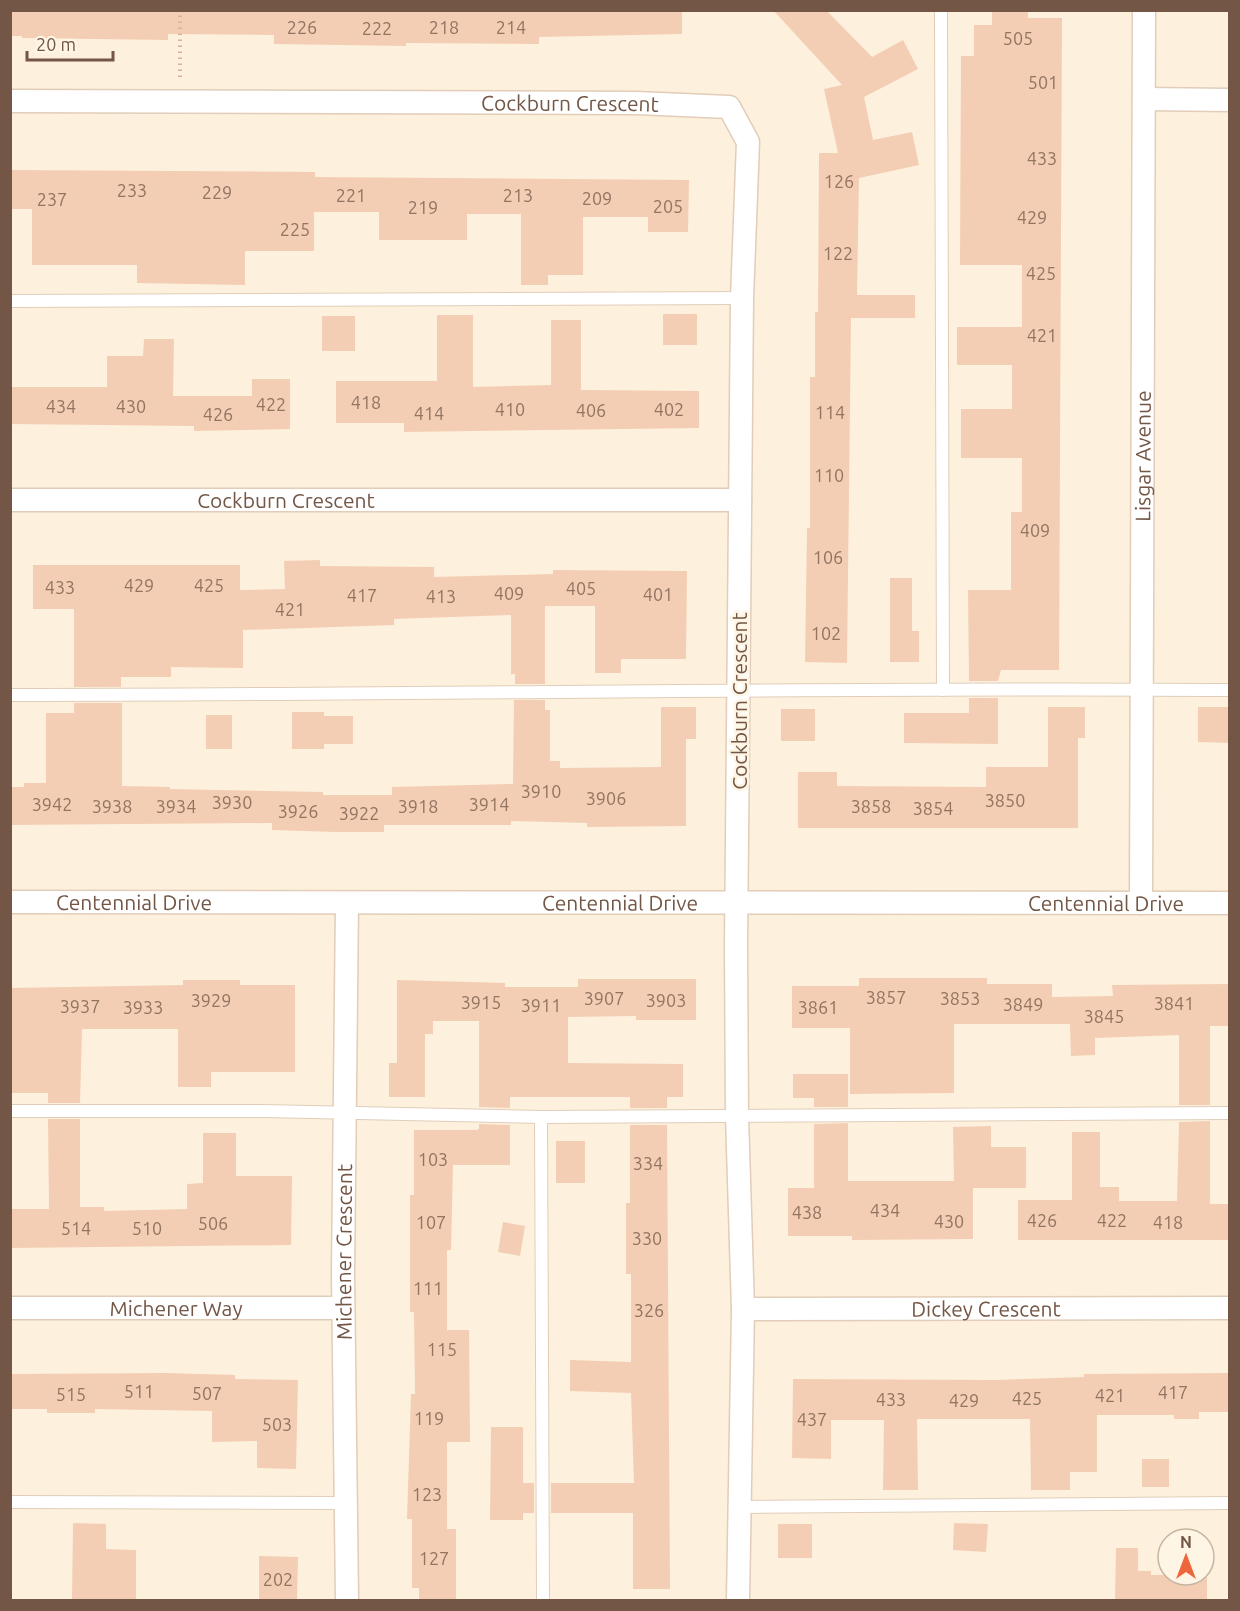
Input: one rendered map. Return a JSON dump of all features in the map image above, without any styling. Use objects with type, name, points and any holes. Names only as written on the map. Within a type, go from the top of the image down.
[{"type":"street","name":"Lisgar Avenue","points":[[1141,903],[1144,10]]},
{"type":"street","points":[[1144,99],[1230,100]]},
{"type":"street","name":"Cockburn Crescent","points":[[10,101],[636,103],[729,107],[748,142],[742,298],[738,902]]},
{"type":"street","name":"Cockburn Crescent","points":[[10,500],[740,500]]},
{"type":"street","name":"Centennial Drive","points":[[10,902],[1230,903]]},
{"type":"street","points":[[738,902],[737,1116],[743,1309],[742,1507],[738,1600]]},
{"type":"street","name":"Michener Crescent","points":[[347,903],[342,1308],[347,1600]]},
{"type":"street","name":"Michener Way","points":[[10,1308],[342,1308]]},
{"type":"street","name":"Dickey Crescent","points":[[743,1309],[1230,1308]]},
{"type":"lane","points":[[941,10],[943,690]]},
{"type":"lane","points":[[10,302],[742,298]]},
{"type":"lane","points":[[10,694],[283,695],[740,690],[1230,690]]},
{"type":"lane","points":[[10,1111],[346,1113],[540,1117],[1230,1113]]},
{"type":"lane","points":[[540,1117],[543,1600]]},
{"type":"lane","points":[[10,1502],[346,1503]]},
{"type":"lane","points":[[742,1507],[1230,1503]]},
{"type":"path","points":[[180,10],[180,78]]},
{"type":"building","points":[[10,10],[682,10],[682,34],[539,37],[539,44],[406,43],[406,46],[274,44],[274,35],[168,34],[168,40],[22,38],[22,36],[10,36]]},
{"type":"building","points":[[773,10],[826,10],[872,57],[903,40],[918,69],[864,97],[873,140],[912,132],[919,165],[859,178],[857,295],[915,295],[915,318],[851,318],[847,663],[805,662],[807,528],[810,528],[810,377],[815,377],[815,312],[818,312],[819,153],[838,153],[824,89],[842,85]]},
{"type":"building","points":[[992,10],[1028,10],[1028,18],[1062,18],[1059,670],[1001,670],[998,681],[969,681],[968,590],[1011,590],[1011,512],[1022,512],[1022,458],[961,458],[961,409],[1012,409],[1012,365],[957,365],[957,327],[1022,327],[1022,265],[960,265],[961,56],[974,56],[974,25],[992,25]]},
{"type":"building","points":[[10,170],[315,172],[315,177],[689,180],[688,232],[648,232],[648,217],[583,217],[583,275],[548,275],[548,285],[521,285],[521,214],[467,214],[467,240],[379,240],[379,212],[314,212],[314,251],[245,251],[245,285],[137,283],[137,265],[32,265],[32,209],[10,209]]},
{"type":"building","points":[[663,314],[697,314],[697,345],[663,345]]},
{"type":"building","points":[[437,315],[473,315],[473,387],[551,385],[551,320],[581,320],[581,390],[699,391],[699,428],[404,432],[404,423],[336,423],[336,381],[437,381]]},
{"type":"building","points":[[322,316],[355,316],[355,351],[322,351]]},
{"type":"building","points":[[144,339],[174,339],[173,396],[252,396],[252,379],[290,379],[290,429],[194,431],[194,426],[10,424],[10,387],[107,387],[107,356],[143,356]]},
{"type":"building","points":[[320,560],[320,566],[434,567],[434,577],[553,574],[553,570],[687,571],[686,659],[621,659],[621,673],[595,673],[595,606],[545,606],[545,684],[515,684],[515,674],[511,674],[511,615],[394,619],[394,625],[243,630],[243,668],[171,667],[171,677],[121,677],[121,687],[74,687],[74,609],[33,609],[33,565],[240,565],[240,590],[285,589],[284,561]]},
{"type":"building","points":[[890,578],[912,578],[912,631],[919,631],[919,662],[890,662]]},
{"type":"building","points":[[969,698],[998,698],[998,744],[904,743],[904,713],[969,713]]},
{"type":"building","points":[[514,700],[545,700],[545,710],[550,710],[550,761],[560,761],[560,768],[661,767],[661,707],[696,707],[696,739],[686,739],[686,826],[587,827],[587,823],[511,821],[511,825],[384,825],[384,832],[335,832],[272,830],[272,823],[10,825],[10,787],[24,787],[24,783],[46,783],[46,713],[74,713],[74,703],[122,703],[122,786],[323,792],[323,795],[392,795],[392,787],[513,784]]},
{"type":"building","points":[[1048,707],[1085,707],[1085,738],[1078,738],[1078,828],[798,828],[798,772],[837,772],[837,786],[986,787],[986,767],[1048,767]]},
{"type":"building","points":[[1198,707],[1230,707],[1230,743],[1198,742]]},
{"type":"building","points":[[781,709],[815,709],[815,741],[781,741]]},
{"type":"building","points":[[292,712],[324,712],[324,716],[353,716],[353,744],[324,744],[324,749],[292,749]]},
{"type":"building","points":[[206,715],[232,715],[232,749],[206,749]]},
{"type":"building","points":[[859,978],[987,978],[987,984],[1052,984],[1052,997],[1113,996],[1112,985],[1230,984],[1230,1026],[1210,1026],[1210,1105],[1179,1105],[1179,1035],[1095,1038],[1095,1055],[1071,1056],[1070,1024],[954,1024],[954,1093],[850,1094],[850,1028],[792,1028],[792,986],[859,986]]},
{"type":"building","points":[[578,979],[696,979],[696,1020],[636,1020],[636,1016],[568,1017],[568,1063],[683,1064],[683,1097],[667,1097],[667,1108],[630,1108],[630,1097],[510,1097],[510,1108],[479,1107],[479,1021],[433,1021],[433,1034],[425,1034],[425,1097],[389,1097],[389,1063],[397,1063],[397,980],[505,983],[505,987],[578,987]]},
{"type":"building","points":[[183,980],[240,980],[240,985],[295,985],[295,1072],[211,1072],[211,1087],[178,1087],[178,1029],[82,1029],[80,1103],[48,1103],[48,1093],[10,1093],[10,988],[183,985]]},
{"type":"building","points":[[793,1074],[848,1074],[848,1107],[814,1107],[814,1098],[793,1098]]},
{"type":"building","points":[[48,1119],[80,1119],[80,1207],[104,1207],[104,1211],[187,1209],[187,1184],[203,1183],[203,1133],[236,1133],[236,1176],[292,1176],[291,1245],[10,1248],[10,1209],[49,1209]]},
{"type":"building","points":[[1210,1121],[1210,1204],[1230,1204],[1230,1240],[1018,1240],[1018,1200],[1072,1200],[1072,1132],[1100,1132],[1100,1187],[1119,1187],[1119,1201],[1177,1201],[1179,1122]]},
{"type":"building","points":[[848,1123],[848,1181],[954,1181],[953,1127],[991,1126],[991,1147],[1026,1147],[1026,1188],[973,1188],[973,1239],[852,1240],[852,1236],[788,1236],[788,1188],[814,1188],[814,1124]]},
{"type":"building","points":[[479,1124],[510,1125],[510,1165],[453,1165],[451,1250],[447,1250],[447,1330],[469,1330],[470,1442],[447,1442],[447,1529],[456,1529],[456,1600],[419,1600],[419,1588],[412,1588],[412,1519],[407,1519],[411,1394],[415,1394],[414,1312],[410,1312],[410,1195],[414,1195],[414,1130],[476,1130],[479,1129]]},
{"type":"building","points":[[630,1125],[667,1125],[670,1589],[633,1589],[633,1513],[551,1513],[551,1483],[634,1483],[631,1393],[570,1391],[570,1360],[631,1362],[631,1274],[626,1274],[626,1203],[630,1203]]},
{"type":"building","points":[[556,1141],[585,1141],[585,1183],[556,1183]]},
{"type":"building","points":[[503,1222],[525,1226],[520,1256],[498,1252]]},
{"type":"building","points":[[1230,1373],[1230,1412],[1199,1412],[1199,1419],[1174,1419],[1174,1415],[1097,1415],[1097,1472],[1070,1472],[1070,1490],[1031,1490],[1030,1419],[917,1419],[918,1490],[883,1490],[884,1420],[831,1420],[831,1459],[792,1458],[793,1379],[996,1380],[1084,1377],[1084,1374]]},
{"type":"building","points":[[10,1374],[235,1375],[235,1379],[298,1380],[296,1469],[257,1468],[257,1441],[212,1442],[212,1411],[95,1409],[95,1413],[47,1413],[47,1409],[10,1409]]},
{"type":"building","points":[[491,1427],[523,1427],[523,1483],[534,1483],[534,1513],[523,1513],[523,1520],[490,1520]]},
{"type":"building","points":[[1142,1459],[1169,1459],[1169,1487],[1142,1487]]},
{"type":"building","points":[[73,1523],[106,1524],[106,1549],[136,1550],[136,1600],[72,1600]]},
{"type":"building","points":[[954,1523],[988,1524],[986,1552],[953,1550]]},
{"type":"building","points":[[778,1524],[812,1524],[812,1558],[778,1558]]},
{"type":"building","points":[[1116,1548],[1138,1548],[1138,1571],[1151,1571],[1151,1575],[1156,1575],[1156,1587],[1207,1587],[1207,1600],[1115,1600]]},
{"type":"building","points":[[259,1556],[298,1557],[297,1600],[259,1600]]}]
